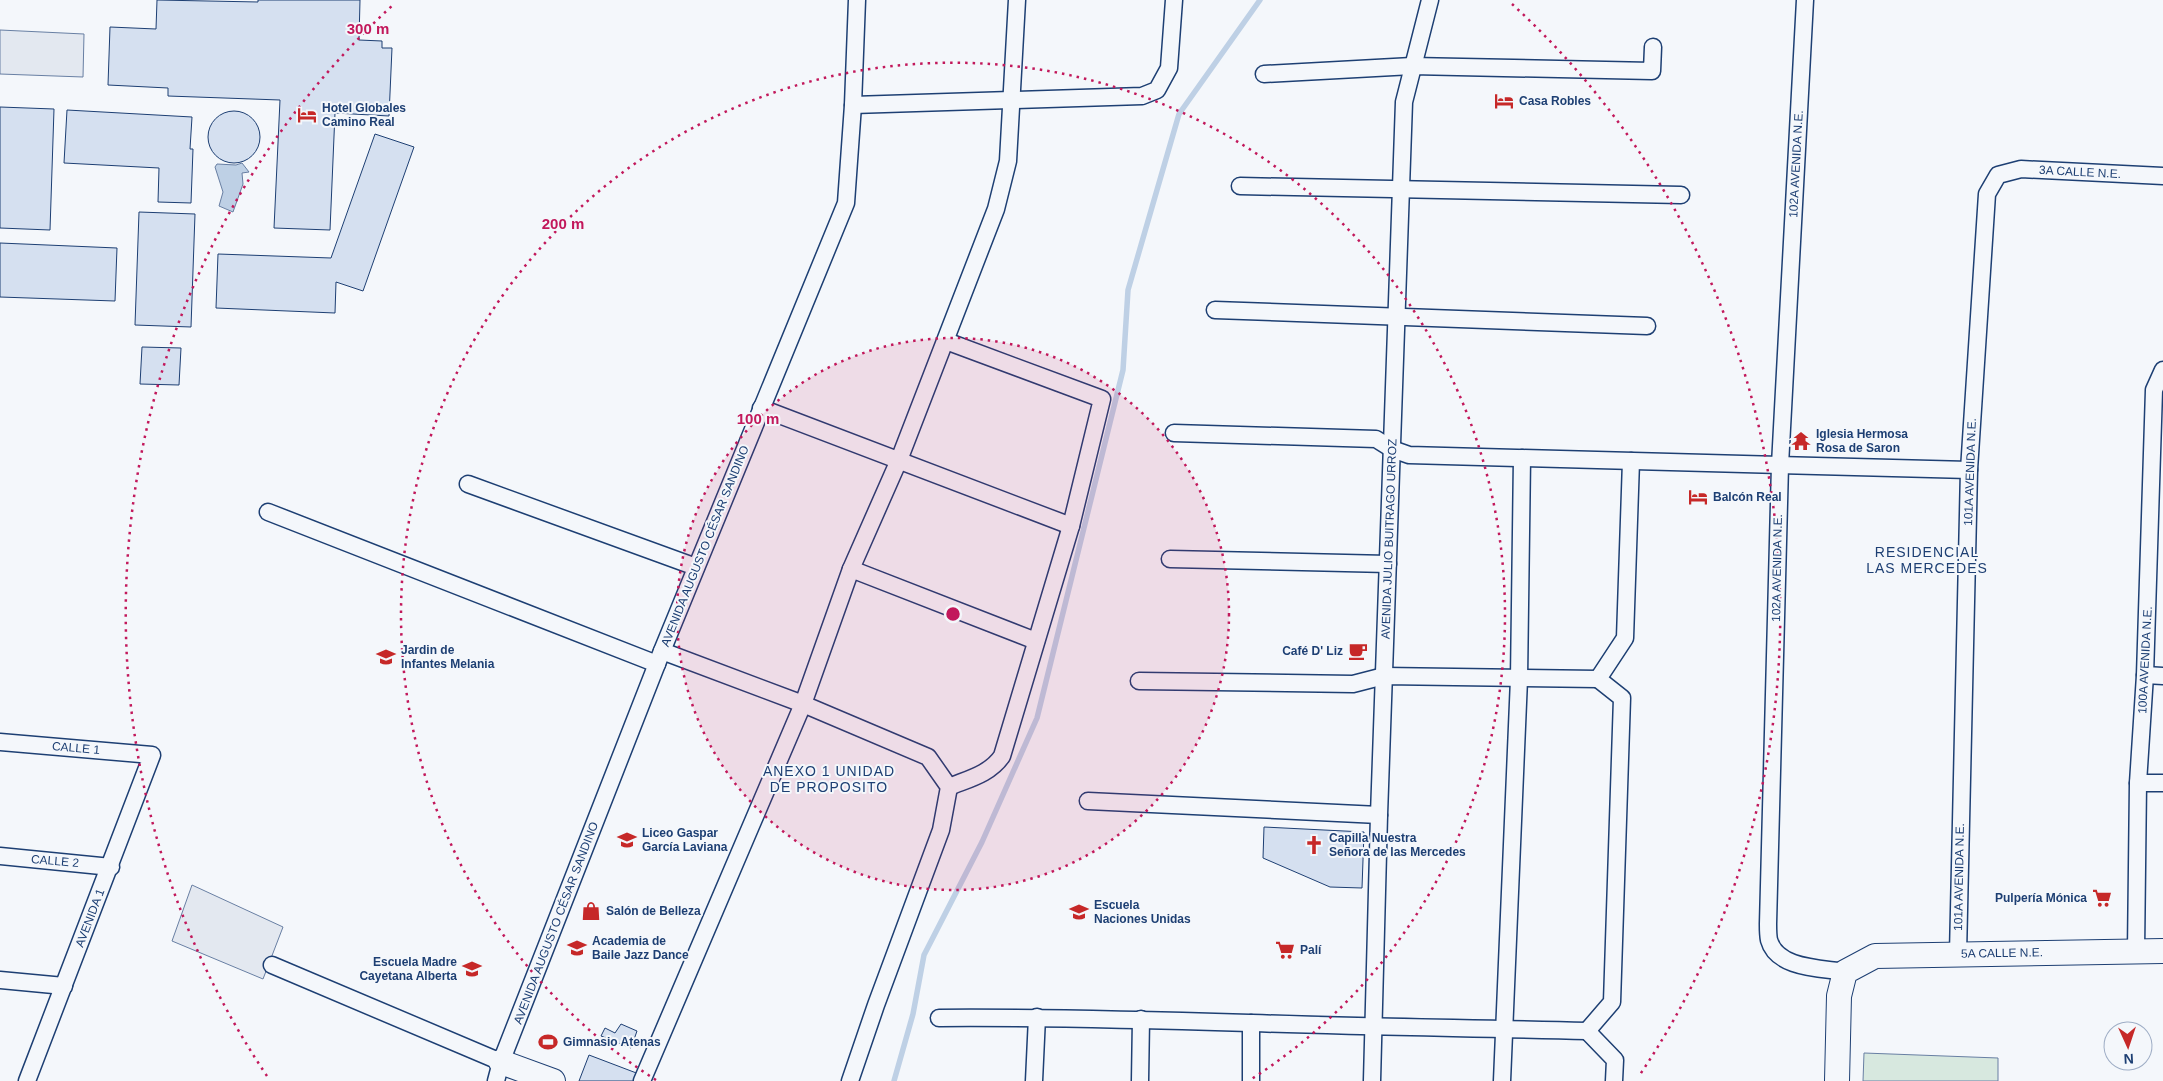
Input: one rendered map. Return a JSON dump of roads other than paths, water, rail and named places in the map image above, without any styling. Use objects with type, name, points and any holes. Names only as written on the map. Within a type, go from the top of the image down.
[{"type":"street","name":"AVENIDA AUGUSTO CÉSAR SANDINO","points":[[499,1072],[659,658],[846,203],[853,105],[857,0]]},
{"type":"street","points":[[642,1081],[803,704],[851,569],[899,460],[996,209],[1008,161],[1017,0]]},
{"type":"street","points":[[853,105],[1142,96],[1157,90],[1169,68],[1174,0]]},
{"type":"street","name":"AVENIDA JULIO BUITRAGO URROZ","points":[[1372,1081],[1379,815],[1404,102],[1430,0]]},
{"type":"street","name":"102A AVENIDA N.E.","points":[[1805,0],[1780,465],[1769,941],[1779,956],[1792,963],[1844,972]]},
{"type":"street","points":[[1264,74],[1412,66],[1652,71],[1653,47]]},
{"type":"street","name":"3A CALLE N.E.","points":[[1998,175],[2021,169],[2163,176]]},
{"type":"street","name":"101A AVENIDA N.E.","points":[[1958,954],[1969,470],[1986,194],[1998,175]]},
{"type":"street","points":[[1240,186],[1682,195]]},
{"type":"street","points":[[1215,310],[1647,326]]},
{"type":"street","points":[[946,341],[1102,400],[1071,526],[1002,756],[995,765],[979,775],[949,787]]},
{"type":"street","name":"100A AVENIDA N.E.","points":[[2136,951],[2138,783],[2145,675],[2154,390],[2163,370]]},
{"type":"street","points":[[762,408],[1071,526]]},
{"type":"street","points":[[1174,433],[1376,438],[1392,449],[1409,456],[1969,470]]},
{"type":"street","points":[[1502,1081],[1519,678],[1522,458]]},
{"type":"street","points":[[1598,679],[1625,638],[1630,461]]},
{"type":"street","points":[[468,484],[696,567]]},
{"type":"street","points":[[268,512],[659,658],[803,704],[928,756],[949,787],[941,830],[850,1081]]},
{"type":"street","points":[[1170,559],[1388,564]]},
{"type":"street","points":[[851,569],[1036,641]]},
{"type":"street","points":[[2145,675],[2163,676]]},
{"type":"street","points":[[1139,681],[1353,684],[1384,676],[1598,679],[1622,698],[1612,1002],[1587,1032]]},
{"type":"street","name":"CALLE 1","points":[[0,742],[152,755]]},
{"type":"street","name":"AVENIDA 1","points":[[27,1081],[111,867],[152,755]]},
{"type":"street","points":[[2138,783],[2163,783]]},
{"type":"street","points":[[1088,801],[1379,815]]},
{"type":"street","name":"CALLE 2","points":[[0,856],[111,867]]},
{"type":"street","name":"5A CALLE N.E.","points":[[1844,972],[1875,956],[2163,951]]},
{"type":"street","points":[[272,965],[499,1072],[553,1081]]},
{"type":"street","points":[[1837,1081],[1839,996],[1844,972]]},
{"type":"street","points":[[0,980],[64,986]]},
{"type":"street","points":[[1034,1081],[1036,1017]]},
{"type":"street","points":[[939,1018],[1141,1019],[1251,1024],[1504,1028],[1587,1032],[1615,1060],[1614,1081]]},
{"type":"street","points":[[1140,1081],[1141,1019]]},
{"type":"street","points":[[1251,1024],[1251,1081]]},
{"type":"water","points":[[242,163],[249,172],[242,173],[243,184],[233,212],[219,206],[223,192],[215,167],[217,164],[236,165]]},
{"type":"waterway","points":[[894,1081],[913,1014],[924,955],[982,842],[1037,718],[1123,370],[1128,290],[1179,114],[1260,0]]},
{"type":"place","name":"Casa Robles","points":[[1504,101]]},
{"type":"place","name":"Hotel Globales Camino Real","points":[[307,115]]},
{"type":"place","name":"Iglesia Hermosa Rosa de Saron","points":[[1801,441]]},
{"type":"place","name":"Balcón Real","points":[[1698,497]]},
{"type":"place","name":"Café D' Liz","points":[[1358,651]]},
{"type":"place","name":"Jardin de Infantes Melania","points":[[386,657]]},
{"type":"place","name":"Liceo Gaspar García Laviana","points":[[627,840]]},
{"type":"place","name":"Capilla Nuestra Señora de las Mercedes","points":[[1314,845]]},
{"type":"place","name":"Pulpería Mónica","points":[[2102,898]]},
{"type":"place","name":"Salón de Belleza","points":[[591,911]]},
{"type":"place","name":"Escuela Naciones Unidas","points":[[1079,912]]},
{"type":"place","name":"Academia de Baile Jazz Dance","points":[[577,948]]},
{"type":"place","name":"Palí","points":[[1285,950]]},
{"type":"place","name":"Escuela Madre Cayetana Alberta","points":[[472,969]]},
{"type":"place","name":"Gimnasio Atenas","points":[[548,1042]]},
{"type":"district","name":"RESIDENCIAL LAS MERCEDES","points":[[1927,560]]},
{"type":"district","name":"ANEXO 1 UNIDAD DE PROPOSITO","points":[[829,780]]}]
